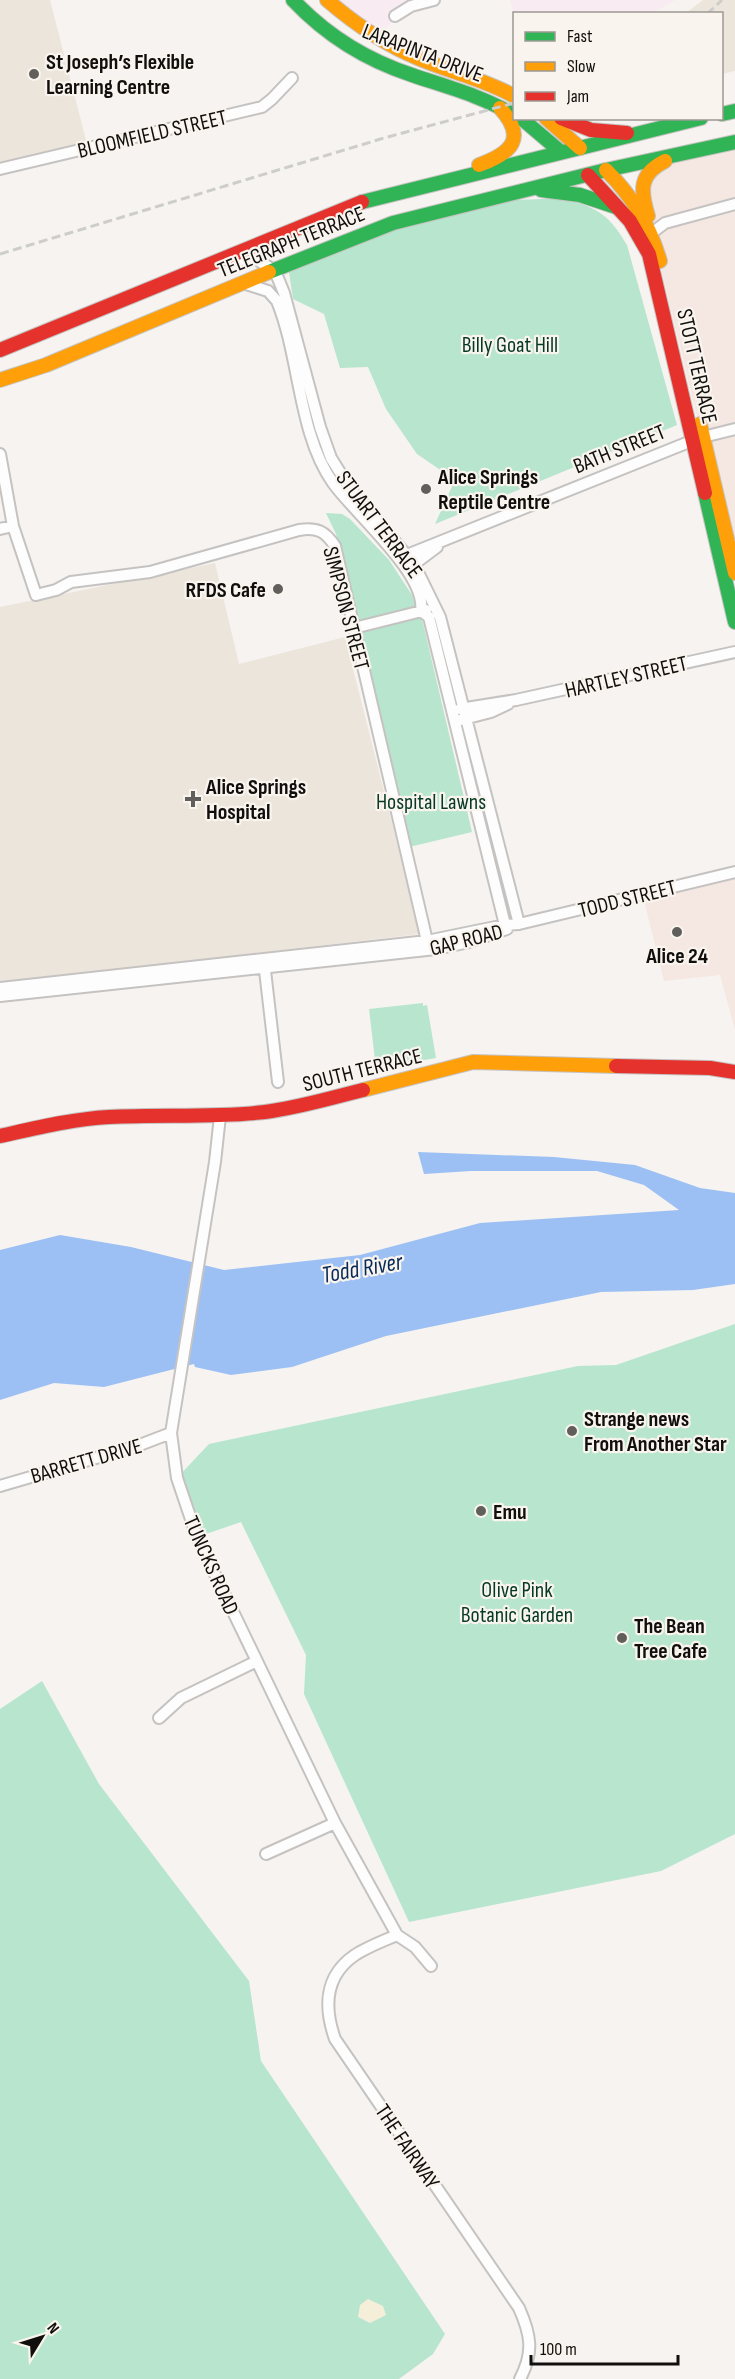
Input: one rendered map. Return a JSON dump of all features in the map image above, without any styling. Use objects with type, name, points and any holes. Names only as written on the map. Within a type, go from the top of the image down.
[{"type":"main road","name":"LARAPINTA DRIVE","points":[[327,0],[339,12],[379,39],[432,63],[490,83],[513,95]]},
{"type":"main road","name":"LARAPINTA DRIVE","points":[[298,2],[333,36],[370,59],[410,75],[485,99],[513,113]]},
{"type":"main road","points":[[490,83],[502,85],[513,90]]},
{"type":"main road","points":[[396,193],[493,161],[506,153],[515,138],[512,123],[503,110],[485,99]]},
{"type":"main road","points":[[523,120],[561,152]]},
{"type":"main road","points":[[548,120],[580,148]]},
{"type":"main road","points":[[566,120],[591,130],[625,133],[644,132],[693,120]]},
{"type":"main road","name":"TELEGRAPH TERRACE","points":[[0,350],[329,216],[396,193],[644,132]]},
{"type":"main road","points":[[653,232],[645,205],[644,180],[651,168],[687,152],[735,142]]},
{"type":"main road","name":"STOTT TERRACE","points":[[580,148],[630,195],[653,232],[735,622]]},
{"type":"main road","name":"STOTT TERRACE","points":[[561,152],[627,213],[639,232],[653,268],[735,573]]},
{"type":"main road","name":"TELEGRAPH TERRACE","points":[[0,381],[393,223],[687,152]]},
{"type":"main road","points":[[528,190],[550,190],[595,198],[627,213]]},
{"type":"main road","name":"SOUTH TERRACE","points":[[0,1136],[59,1123],[108,1117],[220,1116],[266,1112],[297,1107],[473,1062],[710,1068],[735,1072]]},
{"type":"street","points":[[395,16],[411,6],[434,0]]},
{"type":"street","name":"BLOOMFIELD STREET","points":[[0,169],[262,107],[292,78]]},
{"type":"street","points":[[653,232],[659,226],[674,220],[735,204]]},
{"type":"street","points":[[102,310],[243,259],[263,261],[275,271]]},
{"type":"street","name":"STUART TERRACE","points":[[275,271],[284,293],[320,427],[332,458],[349,487],[407,562],[436,608],[444,628],[460,715],[506,927]]},
{"type":"street","name":"STUART TERRACE","points":[[241,283],[263,289],[274,296],[277,301],[321,463],[337,489],[407,562],[423,601],[421,611],[429,617],[433,626],[519,924]]},
{"type":"street","name":"BATH STREET","points":[[407,562],[418,549],[453,538],[698,439],[735,429]]},
{"type":"street","points":[[0,454],[13,526],[0,529]]},
{"type":"street","name":"SIMPSON STREET","points":[[13,526],[36,595],[56,590],[71,582],[150,572],[314,528],[327,534],[335,546],[427,941]]},
{"type":"street","points":[[354,628],[436,608]]},
{"type":"street","name":"HARTLEY STREET","points":[[460,715],[516,700],[735,652]]},
{"type":"street","name":"TODD STREET","points":[[519,924],[735,872]]},
{"type":"street","name":"GAP ROAD","points":[[264,963],[427,941],[519,924]]},
{"type":"street","name":"GAP ROAD","points":[[0,988],[39,988],[232,966],[436,949],[469,942],[506,927]]},
{"type":"street","points":[[264,963],[278,1082]]},
{"type":"street","name":"GAP ROAD","points":[[0,996],[22,989]]},
{"type":"street","name":"TUNCKS ROAD","points":[[220,1116],[215,1162],[171,1433],[177,1478],[197,1537],[335,1823],[397,1935],[415,1947],[431,1966]]},
{"type":"street","name":"BARRETT DRIVE","points":[[0,1485],[137,1446],[171,1433]]},
{"type":"street","points":[[159,1718],[181,1698],[257,1661]]},
{"type":"street","points":[[266,1854],[335,1823]]},
{"type":"street","name":"THE FAIRWAY","points":[[397,1935],[354,1955],[345,1964],[328,1991],[326,2005],[328,2020],[335,2039],[519,2308],[528,2327],[530,2346],[528,2362],[520,2379]]},
{"type":"shaded area","name":"St Joseph’s Flexible Learning Centre","points":[[0,0],[50,0],[88,148],[0,169]]},
{"type":"shaded area","points":[[327,0],[434,0],[395,16],[379,39]]},
{"type":"shaded area","points":[[510,0],[675,0],[655,12],[513,12]]},
{"type":"shaded area","points":[[703,0],[735,0],[735,71],[723,74],[723,12],[687,12]]},
{"type":"shaded area","points":[[735,140],[735,573],[643,194],[659,163]]},
{"type":"shaded area","name":"Alice Springs Hospital","points":[[215,563],[239,664],[345,637],[420,934],[0,983],[0,607]]},
{"type":"shaded area","points":[[735,872],[735,1030],[720,975],[664,981],[642,893]]},
{"type":"green space","name":"Billy Goat Hill","points":[[567,198],[603,215],[615,227],[627,245],[677,425],[435,524],[455,480],[417,454],[386,409],[368,367],[340,368],[324,314],[293,299],[289,272],[346,242],[516,200]]},
{"type":"green space","name":"Hospital Lawns","points":[[326,513],[342,514],[350,519],[389,560],[412,595],[423,623],[472,832],[409,847],[336,534]]},
{"type":"green space","points":[[423,1003],[423,1006],[427,1005],[436,1058],[376,1068],[369,1009]]},
{"type":"green space","name":"Olive Pink Botanic Garden","points":[[735,1324],[735,1834],[661,1871],[409,1922],[304,1694],[306,1655],[241,1522],[197,1537],[177,1478],[209,1444],[578,1366],[616,1365]]},
{"type":"green space","points":[[42,1681],[99,1784],[249,1981],[261,2061],[445,2334],[433,2354],[399,2379],[0,2379],[0,1709]]},
{"type":"sand","points":[[368,2299],[383,2306],[386,2315],[370,2323],[358,2317],[360,2305]]},
{"type":"water","name":"Todd River","points":[[418,1152],[554,1157],[635,1165],[700,1188],[735,1193],[735,1284],[693,1290],[601,1292],[386,1336],[292,1367],[231,1375],[195,1367],[194,1364],[104,1387],[54,1383],[0,1400],[0,1250],[60,1235],[131,1247],[224,1270],[360,1255],[480,1223],[679,1210],[644,1185],[597,1171],[471,1171],[424,1174]]},
{"type":"railway","points":[[709,12],[722,0]]},
{"type":"railway","points":[[0,254],[384,138],[513,103]]},
{"type":"traffic: fast","points":[[293,0],[333,35],[363,54],[395,69],[477,97],[513,114]]},
{"type":"traffic: fast","points":[[723,114],[735,111]]},
{"type":"traffic: fast","points":[[523,120],[561,152]]},
{"type":"traffic: fast","points":[[362,202],[693,120]]},
{"type":"traffic: fast","points":[[269,272],[393,223],[606,170],[735,142]]},
{"type":"traffic: fast","points":[[541,190],[580,195],[616,207]]},
{"type":"traffic: fast","points":[[705,493],[735,622]]},
{"type":"traffic: slow","points":[[327,0],[383,41],[432,64],[491,85],[513,96]]},
{"type":"traffic: slow","points":[[479,165],[500,155],[512,143],[513,128],[500,108]]},
{"type":"traffic: slow","points":[[548,120],[580,148]]},
{"type":"traffic: slow","points":[[648,216],[643,191],[646,177],[650,171],[665,161]]},
{"type":"traffic: slow","points":[[606,170],[639,212],[651,235],[660,261]]},
{"type":"traffic: slow","points":[[0,380],[46,365],[269,272]]},
{"type":"traffic: slow","points":[[700,424],[735,573]]},
{"type":"traffic: slow","points":[[363,1090],[473,1062],[616,1066]]},
{"type":"traffic: jam","points":[[566,120],[591,130],[627,133]]},
{"type":"traffic: jam","points":[[588,175],[630,221],[649,254],[705,493]]},
{"type":"traffic: jam","points":[[0,350],[362,202]]},
{"type":"traffic: jam","points":[[616,1066],[710,1068],[735,1072]]},
{"type":"traffic: jam","points":[[0,1136],[95,1118],[265,1112],[363,1090]]},
{"type":"place","name":"St Joseph’s Flexible Learning Centre","points":[[34,74]]},
{"type":"place","name":"Alice Springs Reptile Centre","points":[[426,489]]},
{"type":"place","name":"RFDS Cafe","points":[[278,589]]},
{"type":"place","name":"Alice Springs Hospital","points":[[193,799]]},
{"type":"place","name":"Alice 24","points":[[677,932]]},
{"type":"place","name":"Strange news From Another Star","points":[[572,1431]]},
{"type":"place","name":"Emu","points":[[481,1511]]},
{"type":"place","name":"The Bean Tree Cafe","points":[[622,1638]]}]
